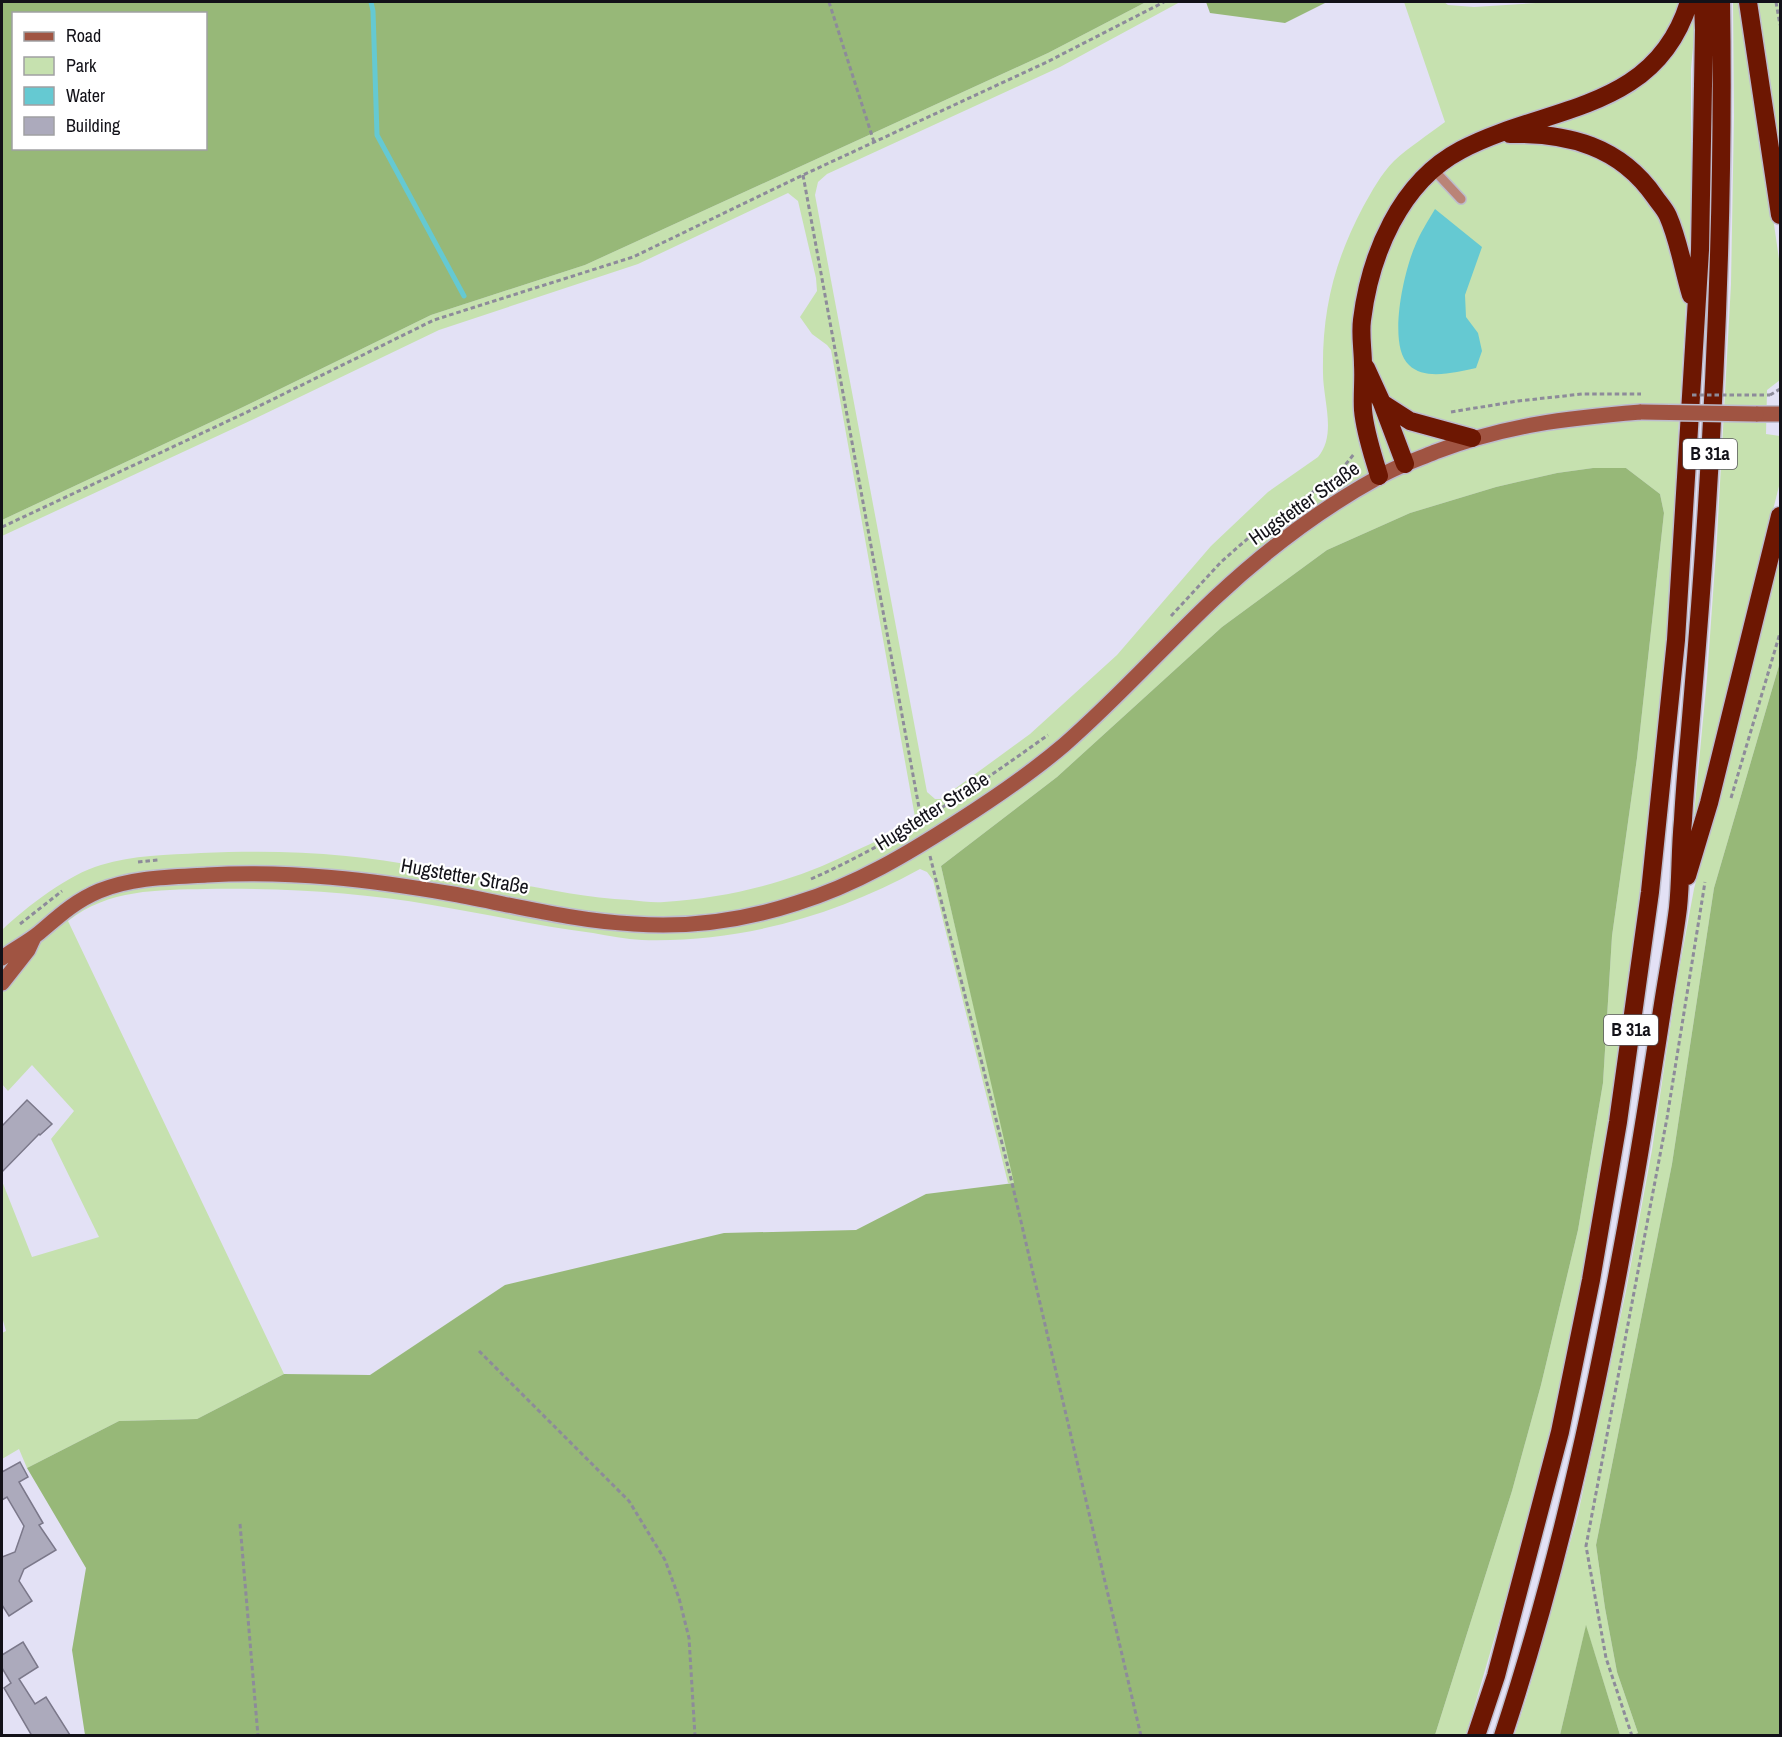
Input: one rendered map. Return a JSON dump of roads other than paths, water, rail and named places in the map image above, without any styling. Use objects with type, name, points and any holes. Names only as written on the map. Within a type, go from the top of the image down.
[{"type":"highway","points":[[1379,476],[1369,445],[1363,411],[1362,322],[1366,292],[1374,264],[1400,208],[1432,169],[1460,151],[1479,141],[1532,121],[1597,101],[1631,83],[1669,44],[1679,28],[1689,2]]},
{"type":"highway","name":"B 31a","points":[[1476,1736],[1496,1676],[1560,1432],[1591,1280],[1618,1122],[1650,892],[1676,640],[1696,309],[1700,239],[1703,2]]},
{"type":"highway","name":"B 31a","points":[[1503,1736],[1519,1689],[1587,1431],[1615,1293],[1678,907],[1682,823],[1708,493],[1719,281],[1723,81],[1721,2]]},
{"type":"highway","points":[[1748,2],[1780,216]]},
{"type":"highway","points":[[1502,134],[1536,134],[1586,142],[1629,167],[1648,186],[1667,214],[1683,258],[1696,309]]},
{"type":"highway","points":[[1363,363],[1382,403],[1405,464]]},
{"type":"highway","points":[[1382,403],[1410,421],[1472,438]]},
{"type":"highway","points":[[1678,907],[1708,803],[1780,516]]},
{"type":"street","name":"Hugstetter Straße","points":[[2,958],[34,937],[62,912],[111,887],[127,882],[226,874],[341,877],[452,894],[567,916],[633,924],[688,924],[743,917],[796,903],[868,874],[926,842],[1002,792],[1062,747],[1114,699],[1215,598],[1262,557],[1330,507],[1379,476],[1472,438],[1553,420],[1641,412],[1768,414]]},
{"type":"street","name":"Hugstetter Straße","points":[[2,983],[28,950],[34,937]]},
{"type":"lane","points":[[1432,169],[1461,199]]},
{"type":"water","points":[[1435,209],[1482,247],[1465,295],[1466,317],[1478,333],[1482,351],[1476,368],[1441,374],[1423,373],[1409,365],[1402,355],[1398,325],[1406,272],[1419,236]]},
{"type":"waterway","points":[[371,2],[377,135],[464,296]]}]
